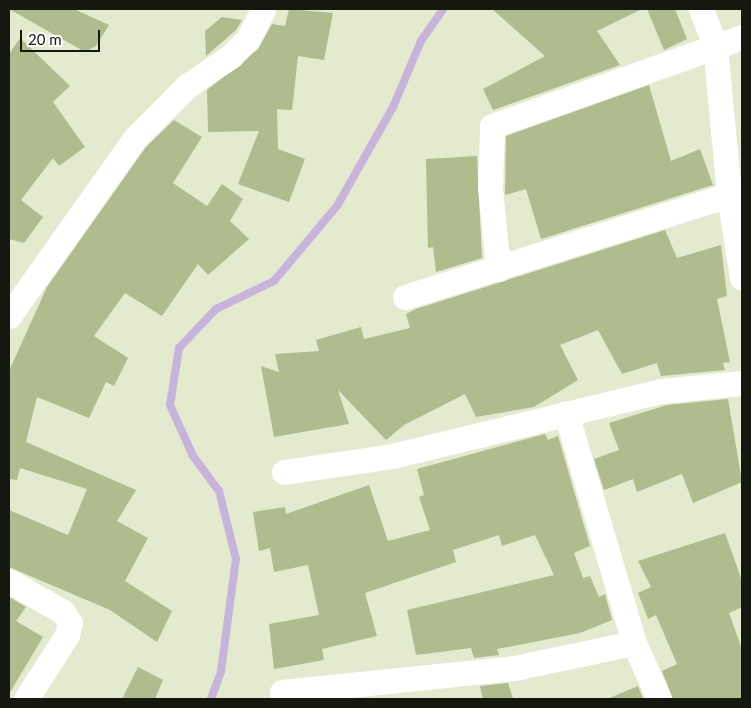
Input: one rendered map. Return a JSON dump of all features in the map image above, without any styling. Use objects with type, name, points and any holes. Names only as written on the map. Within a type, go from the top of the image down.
[{"type":"street","points":[[9,316],[135,138],[187,86],[231,56],[248,39],[263,9]]},
{"type":"street","points":[[701,9],[715,46],[729,195],[742,278]]},
{"type":"street","points":[[498,269],[490,187],[492,126],[742,37]]},
{"type":"street","points":[[405,297],[729,195]]},
{"type":"street","points":[[284,472],[392,456],[660,391],[742,383]]},
{"type":"street","points":[[566,413],[634,643],[659,699]]},
{"type":"street","points":[[9,581],[63,612],[70,622],[67,635],[26,699]]},
{"type":"street","points":[[282,692],[514,668],[634,643]]},
{"type":"building","points":[[9,9],[74,9],[109,25],[96,46],[85,52]]},
{"type":"building","points":[[289,9],[333,13],[324,60],[298,56],[292,110],[277,109],[278,149],[305,159],[289,202],[238,184],[259,131],[208,132],[207,90],[258,49],[272,24],[285,26]]},
{"type":"building","points":[[492,9],[642,9],[597,31],[620,65],[493,110],[483,89],[545,56]]},
{"type":"building","points":[[647,9],[675,9],[687,39],[664,50]]},
{"type":"building","points":[[222,17],[242,20],[236,30],[206,56],[205,31]]},
{"type":"building","points":[[20,38],[70,86],[53,102],[85,147],[59,166],[53,158],[21,200],[43,217],[24,243],[9,239],[9,54]]},
{"type":"building","points":[[649,85],[671,161],[700,149],[713,185],[541,239],[526,189],[505,195],[506,136]]},
{"type":"building","points":[[174,120],[202,137],[173,183],[207,206],[222,184],[243,199],[230,221],[249,239],[208,275],[198,264],[162,316],[125,293],[94,336],[128,358],[114,386],[106,382],[89,418],[37,397],[26,442],[136,490],[117,521],[148,538],[125,581],[172,611],[157,642],[110,610],[9,567],[9,510],[68,535],[87,489],[20,468],[17,480],[9,479],[9,371],[47,287],[146,147]]},
{"type":"building","points":[[477,156],[482,258],[436,272],[433,247],[428,248],[426,159]]},
{"type":"building","points":[[665,230],[677,258],[721,245],[727,296],[717,299],[730,362],[723,363],[725,370],[661,376],[657,363],[622,374],[598,330],[560,345],[578,380],[534,407],[476,417],[465,394],[404,425],[386,440],[338,390],[349,424],[274,437],[261,366],[279,372],[275,354],[319,351],[316,340],[361,327],[364,339],[410,328],[406,314],[416,309]]},
{"type":"building","points":[[728,399],[742,482],[693,503],[682,474],[637,492],[633,479],[604,490],[594,459],[619,450],[609,423],[667,405]]},
{"type":"building","points":[[545,434],[548,440],[558,436],[590,546],[574,553],[583,578],[590,576],[599,597],[605,594],[612,620],[580,633],[497,649],[499,655],[474,658],[471,648],[416,655],[407,610],[554,575],[535,535],[502,546],[499,535],[453,550],[456,562],[365,593],[377,636],[322,649],[324,660],[274,669],[269,624],[319,615],[308,565],[274,572],[270,548],[259,551],[253,512],[285,507],[286,514],[369,485],[388,541],[430,530],[419,497],[424,495],[417,469]]},
{"type":"building","points":[[725,533],[742,581],[742,607],[729,613],[742,649],[742,699],[673,699],[662,671],[677,664],[656,615],[648,619],[638,593],[651,587],[638,561]]},
{"type":"building","points":[[9,597],[26,607],[16,621],[43,637],[9,694]]},
{"type":"building","points":[[138,667],[163,680],[155,699],[122,699]]},
{"type":"building","points":[[508,683],[513,699],[483,699],[480,686]]},
{"type":"building","points":[[638,686],[643,699],[607,699]]},
{"type":"waterway","points":[[211,699],[221,671],[236,559],[219,491],[193,456],[170,405],[179,348],[216,309],[274,281],[337,206],[393,107],[421,41],[443,9]]}]
